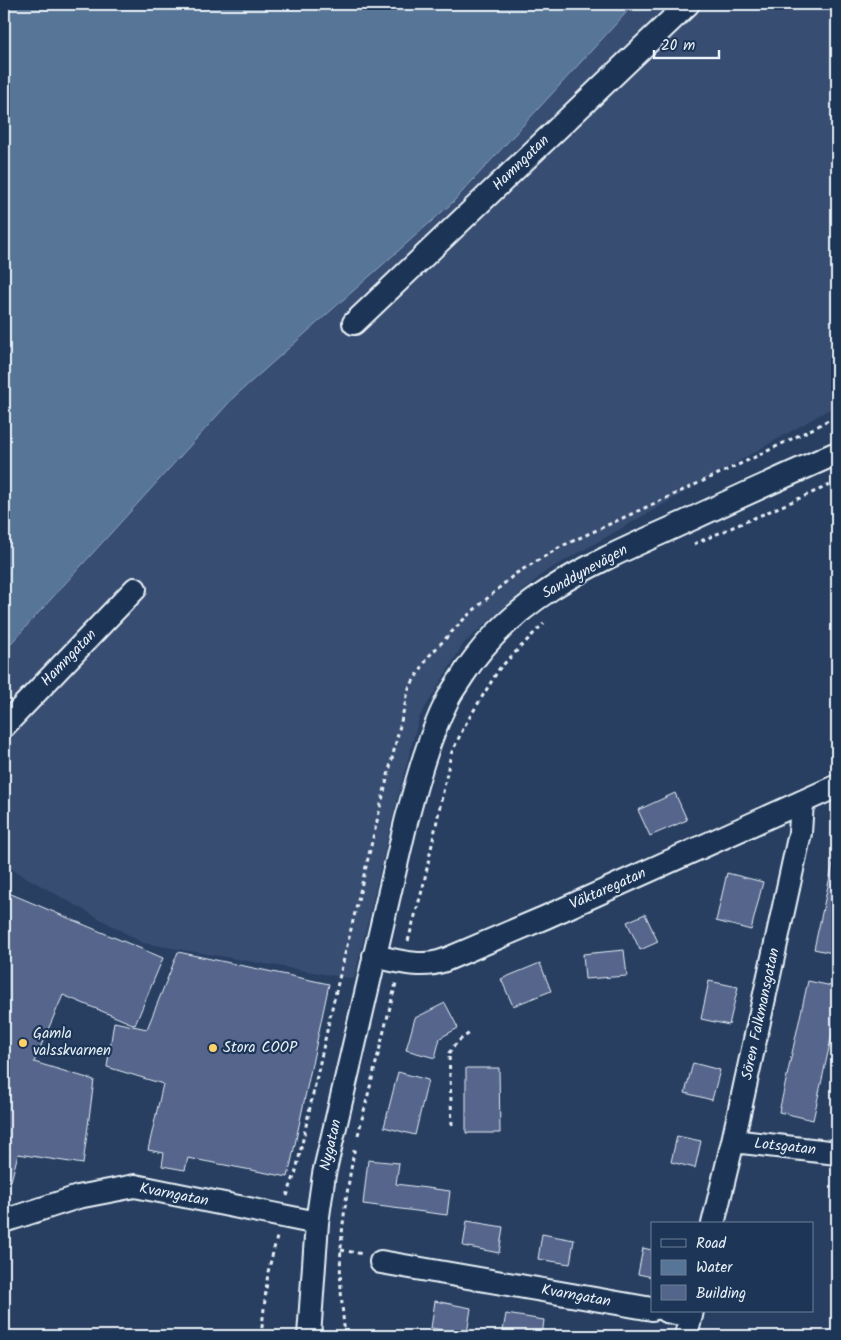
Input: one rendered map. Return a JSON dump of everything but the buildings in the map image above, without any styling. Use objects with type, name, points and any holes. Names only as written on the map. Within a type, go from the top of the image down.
[{"type":"street","name":"Hamngatan","points":[[354,323],[688,4]]},
{"type":"street","name":"Sanddynevägen","points":[[374,956],[406,822],[430,741],[447,700],[476,655],[501,628],[529,604],[566,579],[604,559],[837,453]]},
{"type":"street","name":"Hamngatan","points":[[4,726],[135,590]]},
{"type":"street","name":"Väktaregatan","points":[[374,956],[422,965],[436,964],[837,786]]},
{"type":"street","name":"Sören Falkmansgatan","points":[[714,1222],[734,1141],[800,833],[802,802]]},
{"type":"street","name":"Nygatan","points":[[308,1336],[317,1223],[324,1174],[374,956]]},
{"type":"street","name":"Lotsgatan","points":[[734,1141],[837,1153]]},
{"type":"street","name":"Kvarngatan","points":[[4,1221],[78,1197],[135,1186],[317,1223]]},
{"type":"street","name":"Kvarngatan","points":[[381,1262],[651,1309]]},
{"type":"street","points":[[668,1312],[690,1321]]},
{"type":"path","points":[[261,1336],[268,1272],[288,1192],[296,1171],[332,1008],[410,688],[429,656],[466,617],[515,574],[562,546],[753,458],[837,415]]},
{"type":"path","points":[[687,548],[837,482]]},
{"type":"path","points":[[358,1136],[423,887],[451,754],[465,725],[499,669],[548,619]]},
{"type":"path","points":[[452,1125],[449,1053],[457,1042],[471,1032]]},
{"type":"path","points":[[345,1336],[341,1286],[341,1250],[345,1200],[355,1145]]},
{"type":"shaded area","points":[[634,4],[837,4],[837,405],[545,572],[464,643],[419,718],[395,808],[354,979],[143,943],[4,865],[4,651],[235,396],[452,203]]},
{"type":"water","points":[[4,4],[634,4],[452,203],[235,396],[4,651]]},
{"type":"place","name":"Gamla valsskvarnen","points":[[23,1043]]},
{"type":"place","name":"Stora COOP","points":[[213,1048]]}]
